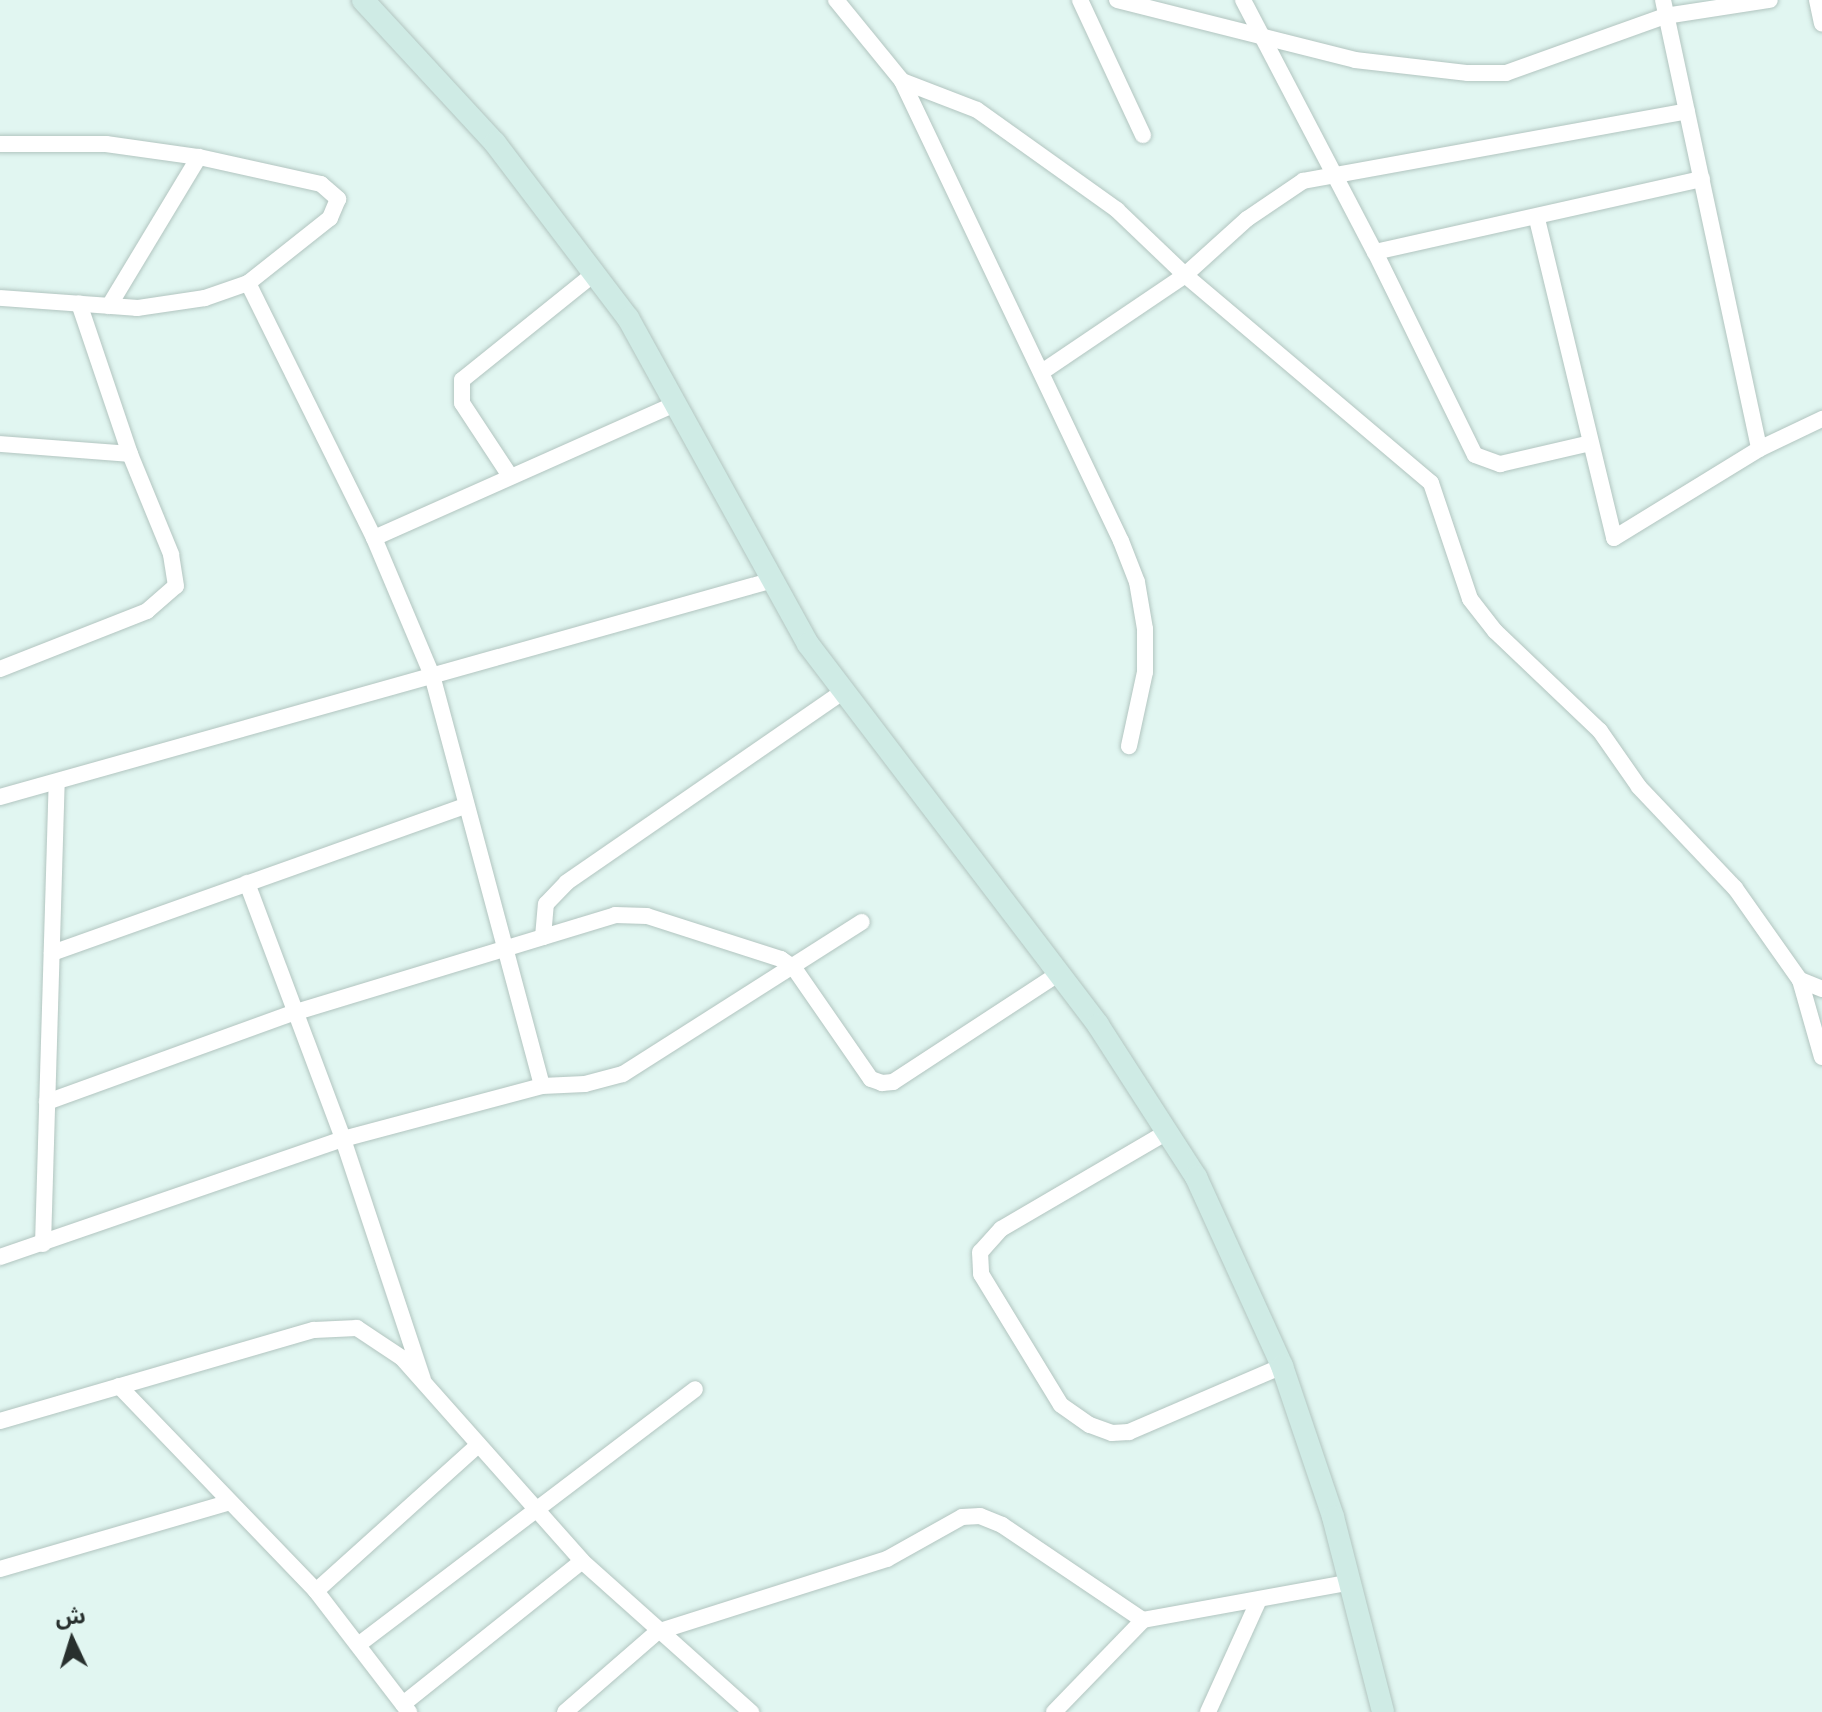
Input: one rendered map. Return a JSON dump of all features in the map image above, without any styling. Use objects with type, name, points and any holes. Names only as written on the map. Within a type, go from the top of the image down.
[{"type":"street","points":[[363,0],[495,143],[595,273],[677,403],[773,580],[841,693],[1058,974],[1167,1132],[1223,1228],[1282,1366],[1352,1582],[1383,1712]]},
{"type":"street","points":[[836,0],[902,81],[1042,372],[1137,582],[1145,629],[1145,672],[1129,746]]},
{"type":"street","points":[[1080,0],[1143,135]]},
{"type":"street","points":[[1117,0],[1355,60],[1506,73],[1664,8],[1770,0]]},
{"type":"street","points":[[1243,0],[1375,252],[1475,455],[1500,464],[1591,443]]},
{"type":"street","points":[[1817,0],[1822,23]]},
{"type":"street","points":[[1664,8],[1759,449]]},
{"type":"street","points":[[902,81],[977,110],[1117,210],[1185,275],[1431,483],[1470,599],[1495,631],[1600,731],[1639,787],[1735,888],[1800,980],[1822,1057]]},
{"type":"street","points":[[1042,372],[1185,275],[1278,197],[1303,181],[1331,172],[1687,111]]},
{"type":"street","points":[[0,144],[106,144],[199,157],[321,184],[338,199],[330,218],[248,283],[167,306],[109,306],[0,298]]},
{"type":"street","points":[[109,306],[199,157]]},
{"type":"street","points":[[1375,252],[1537,219],[1702,179]]},
{"type":"street","points":[[1537,219],[1614,538],[1759,449],[1822,419]]},
{"type":"street","points":[[510,476],[462,403],[462,380],[595,273]]},
{"type":"street","points":[[248,283],[374,538],[432,675],[464,806],[542,1086]]},
{"type":"street","points":[[0,669],[147,611],[176,586],[171,554],[130,454],[79,303]]},
{"type":"street","points":[[374,538],[677,403]]},
{"type":"street","points":[[0,444],[130,454]]},
{"type":"street","points":[[0,797],[57,785],[432,675],[773,580]]},
{"type":"street","points":[[543,937],[546,904],[567,882],[841,693]]},
{"type":"street","points":[[43,1244],[57,785]]},
{"type":"street","points":[[52,953],[464,806]]},
{"type":"street","points":[[247,883],[293,1013],[343,1139],[426,1390]]},
{"type":"street","points":[[47,1102],[293,1013],[543,937],[631,914],[757,949],[794,968],[871,1079],[882,1083],[893,1082],[1058,974]]},
{"type":"street","points":[[0,1257],[343,1139],[542,1086],[585,1084],[623,1074],[862,922]]},
{"type":"street","points":[[1800,980],[1822,989]]},
{"type":"street","points":[[1167,1132],[1001,1229],[980,1252],[981,1274],[1061,1405],[1090,1425],[1112,1433],[1129,1432],[1282,1366]]},
{"type":"street","points":[[0,1421],[337,1326],[377,1337],[402,1358],[476,1447],[582,1561],[657,1632],[750,1712]]},
{"type":"street","points":[[119,1386],[227,1503],[316,1591],[406,1708],[582,1561]]},
{"type":"street","points":[[358,1645],[533,1508],[695,1389]]},
{"type":"street","points":[[316,1591],[476,1447]]},
{"type":"street","points":[[0,1569],[227,1503]]},
{"type":"street","points":[[565,1712],[657,1632],[887,1559],[962,1517],[980,1516],[1002,1525],[1143,1620]]},
{"type":"street","points":[[1054,1712],[1143,1620],[1258,1602],[1352,1582]]},
{"type":"street","points":[[1208,1712],[1258,1602]]}]
